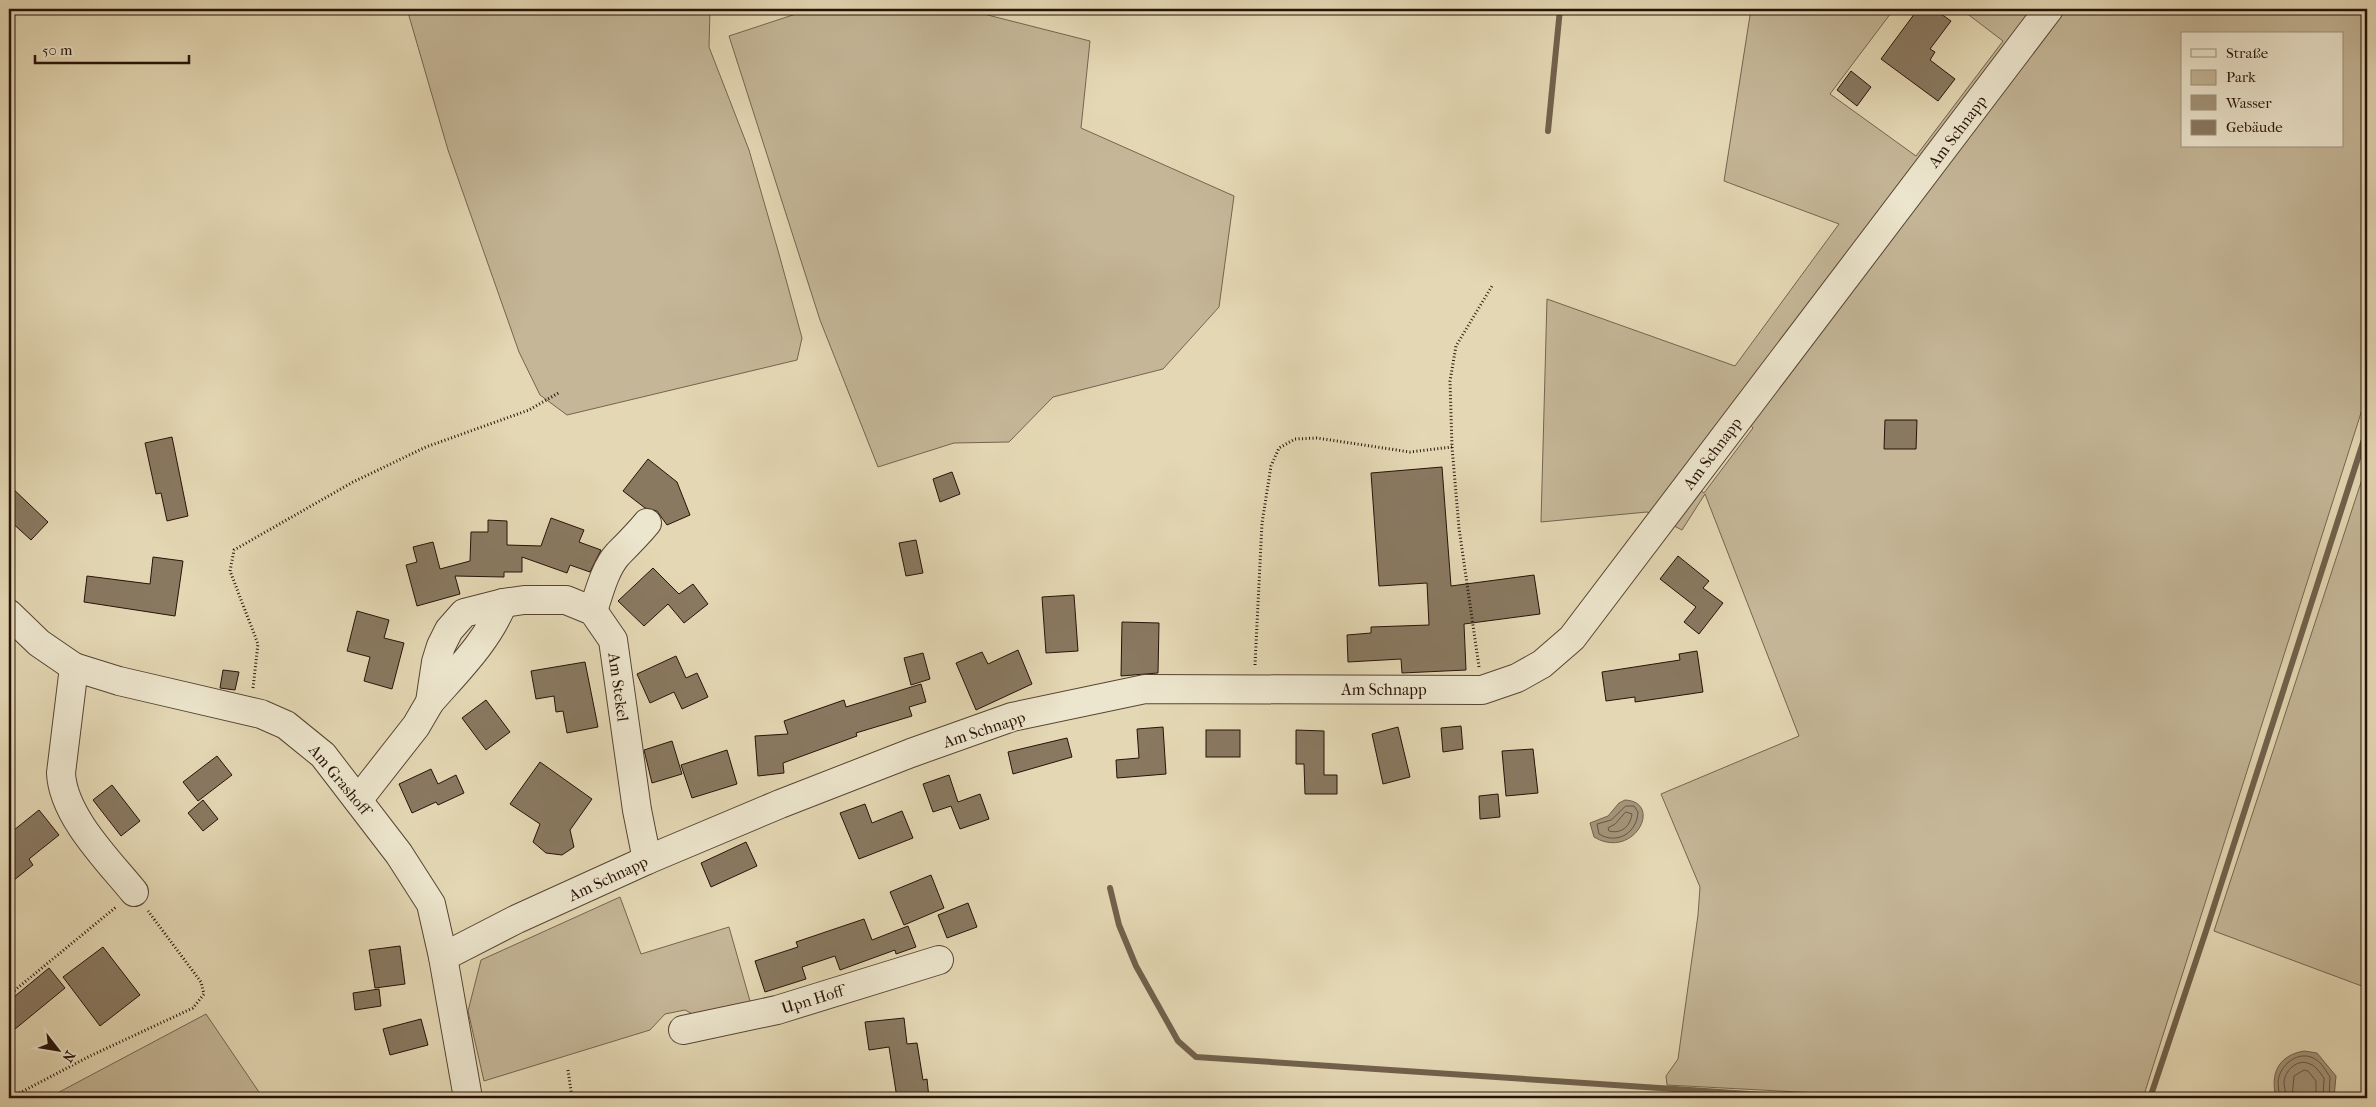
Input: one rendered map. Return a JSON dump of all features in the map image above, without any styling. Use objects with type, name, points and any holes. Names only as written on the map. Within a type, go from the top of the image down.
[{"type":"street","name":"Am Schnapp","points":[[443,957],[517,919],[647,860],[797,797],[1012,717],[1145,689],[1482,690],[1517,678],[1542,664],[1572,638],[2049,9]]},
{"type":"street","points":[[358,800],[416,726],[430,702],[436,662],[449,630],[464,612],[503,602],[524,600],[566,600],[592,611],[609,569],[618,554],[626,549],[647,523]]},
{"type":"street","name":"Am Stekel","points":[[592,611],[612,640],[637,810],[647,860]]},
{"type":"street","name":"Am Grashoff","points":[[9,614],[39,643],[74,667],[119,681],[251,710],[286,724],[323,755],[399,854],[431,904],[443,957],[468,1098]]},
{"type":"street","points":[[74,667],[61,773],[62,787],[85,832],[134,892]]},
{"type":"street","name":"Upn Hoff","points":[[683,1030],[776,1010],[939,960]]},
{"type":"path","points":[[1482,690],[1459,528],[1452,447],[1450,381],[1456,346],[1492,286]]},
{"type":"path","points":[[251,710],[258,644],[230,571],[234,550],[353,482],[426,447],[529,410],[560,392]]},
{"type":"path","points":[[1253,688],[1262,524],[1271,466],[1279,448],[1294,439],[1317,438],[1410,452],[1452,447]]},
{"type":"path","points":[[9,995],[134,892],[201,982],[204,994],[193,1008],[90,1056],[10,1098]]},
{"type":"path","points":[[568,1070],[572,1098]]},
{"type":"green space","points":[[407,9],[710,9],[709,47],[749,150],[802,338],[797,360],[567,415],[540,395],[519,352],[448,150]]},
{"type":"green space","points":[[811,9],[964,9],[1090,41],[1081,128],[1234,196],[1219,307],[1163,369],[1053,397],[1009,442],[954,443],[878,467],[820,320],[729,36]]},
{"type":"green space","points":[[1751,9],[1894,9],[1830,94],[1916,156],[2003,41],[1961,9],[2367,9],[2367,394],[2143,1098],[1911,1098],[1667,1085],[1666,1076],[1678,1059],[1698,915],[1700,887],[1661,794],[1799,736],[1705,494],[1682,530],[1647,512],[1541,522],[1547,299],[1735,366],[1839,224],[1724,181]],"holes":[[[1735,405],[1753,428],[1704,493],[1680,475]]]},
{"type":"green space","points":[[2367,464],[2367,988],[2214,931]]},
{"type":"green space","points":[[620,897],[641,954],[729,927],[752,1008],[700,1018],[685,1010],[665,1014],[650,1030],[484,1081],[468,1011],[481,960]]},
{"type":"green space","points":[[206,1014],[263,1098],[48,1098]]},
{"type":"water","points":[[1625,800],[1637,803],[1642,810],[1643,819],[1639,828],[1632,836],[1621,842],[1608,842],[1594,837],[1590,823],[1608,816],[1619,803]]},
{"type":"water","points":[[2304,1051],[2317,1053],[2336,1076],[2334,1098],[2265,1098],[2275,1093],[2275,1077],[2279,1065],[2289,1056]]},
{"type":"building","points":[[1918,9],[1934,9],[1951,21],[1930,49],[1935,52],[1930,60],[1955,79],[1938,101],[1881,59]]},
{"type":"building","points":[[1851,71],[1871,87],[1857,106],[1837,90]]},
{"type":"building","points":[[1885,420],[1917,420],[1916,449],[1884,449]]},
{"type":"building","points":[[172,437],[188,516],[167,521],[161,493],[156,494],[145,443]]},
{"type":"building","points":[[648,459],[677,482],[690,515],[667,525],[657,511],[645,508],[623,491]]},
{"type":"building","points":[[1442,467],[1451,586],[1534,575],[1540,614],[1464,624],[1466,670],[1402,673],[1401,659],[1348,662],[1347,635],[1371,633],[1371,627],[1429,625],[1427,583],[1379,586],[1371,473]]},
{"type":"building","points":[[952,472],[960,494],[940,502],[933,479]]},
{"type":"building","points":[[9,485],[48,522],[31,540],[9,520]]},
{"type":"building","points":[[551,518],[584,530],[579,542],[601,550],[590,572],[570,565],[567,573],[522,557],[522,572],[504,572],[504,577],[455,576],[460,594],[417,606],[406,565],[417,562],[413,547],[433,542],[440,569],[470,561],[471,532],[488,532],[488,520],[507,521],[507,545],[541,546]]},
{"type":"building","points":[[916,540],[923,573],[906,576],[899,543]]},
{"type":"building","points":[[1678,556],[1709,581],[1703,588],[1723,603],[1699,634],[1684,622],[1696,607],[1660,579]]},
{"type":"building","points":[[153,557],[183,561],[175,616],[84,602],[87,576],[150,584]]},
{"type":"building","points":[[653,568],[679,594],[693,584],[708,604],[684,623],[668,604],[644,626],[618,601]]},
{"type":"building","points":[[1074,595],[1078,651],[1046,653],[1042,597]]},
{"type":"building","points":[[357,611],[389,620],[384,638],[404,643],[392,689],[364,681],[370,657],[347,651]]},
{"type":"building","points":[[1122,622],[1159,623],[1158,673],[1121,676]]},
{"type":"building","points":[[1018,650],[1032,684],[976,710],[956,663],[982,652],[988,664]]},
{"type":"building","points":[[1697,651],[1703,692],[1635,702],[1635,697],[1606,701],[1602,672],[1680,660],[1679,654]]},
{"type":"building","points":[[923,653],[930,679],[911,685],[904,658]]},
{"type":"building","points":[[676,656],[686,678],[697,673],[708,697],[682,709],[674,692],[650,703],[637,674]]},
{"type":"building","points":[[585,662],[598,727],[567,733],[563,711],[556,712],[554,696],[536,699],[531,671]]},
{"type":"building","points":[[223,670],[239,672],[235,690],[220,688]]},
{"type":"building","points":[[921,684],[926,702],[909,707],[912,716],[856,733],[857,736],[783,763],[784,773],[758,776],[755,736],[788,734],[784,721],[844,700],[846,707]]},
{"type":"building","points":[[486,700],[510,732],[486,750],[462,718]]},
{"type":"building","points":[[1461,726],[1463,749],[1443,752],[1441,728]]},
{"type":"building","points":[[1163,727],[1166,774],[1117,778],[1116,760],[1139,758],[1137,729]]},
{"type":"building","points":[[1398,727],[1410,777],[1383,784],[1372,734]]},
{"type":"building","points":[[1206,730],[1240,730],[1240,757],[1206,757]]},
{"type":"building","points":[[1296,730],[1324,731],[1324,775],[1337,775],[1337,794],[1305,794],[1304,764],[1296,764]]},
{"type":"building","points":[[1067,738],[1072,757],[1013,774],[1008,752]]},
{"type":"building","points":[[672,741],[682,774],[652,783],[644,750]]},
{"type":"building","points":[[1533,749],[1538,793],[1506,796],[1502,751]]},
{"type":"building","points":[[727,750],[737,784],[692,798],[681,765]]},
{"type":"building","points":[[217,756],[232,775],[198,801],[183,782]]},
{"type":"building","points":[[540,762],[592,799],[570,830],[574,847],[562,855],[546,853],[533,842],[540,824],[510,804]]},
{"type":"building","points":[[431,769],[438,784],[456,775],[464,793],[438,805],[436,802],[412,813],[399,784]]},
{"type":"building","points":[[949,775],[958,802],[980,794],[989,819],[960,829],[951,806],[933,812],[923,784]]},
{"type":"building","points":[[112,785],[140,821],[121,836],[93,800]]},
{"type":"building","points":[[1498,794],[1500,817],[1480,819],[1479,796]]},
{"type":"building","points":[[203,800],[218,819],[203,831],[188,813]]},
{"type":"building","points":[[865,804],[872,823],[902,811],[913,838],[859,859],[840,813]]},
{"type":"building","points":[[39,810],[59,835],[29,859],[33,865],[9,884],[9,834]]},
{"type":"building","points":[[746,842],[757,866],[711,887],[701,863]]},
{"type":"building","points":[[931,875],[944,908],[904,925],[890,892]]},
{"type":"building","points":[[968,903],[977,927],[947,938],[938,915]]},
{"type":"building","points":[[864,919],[872,940],[908,926],[916,947],[896,954],[895,950],[840,970],[835,956],[802,967],[806,979],[765,992],[755,961],[798,947],[796,942]]},
{"type":"building","points":[[400,946],[405,984],[375,988],[369,950]]},
{"type":"building","points":[[103,947],[140,995],[100,1026],[63,977]]},
{"type":"building","points":[[49,968],[65,988],[9,1034],[9,1001]]},
{"type":"building","points":[[379,989],[381,1006],[355,1010],[353,993]]},
{"type":"building","points":[[904,1018],[907,1044],[917,1043],[923,1080],[927,1079],[929,1098],[897,1098],[889,1047],[869,1050],[865,1022]]},
{"type":"building","points":[[421,1019],[428,1045],[390,1055],[383,1029]]},
{"type":"waterway","points":[[1548,131],[1560,9]]},
{"type":"waterway","points":[[2150,1098],[2206,931],[2367,430]]},
{"type":"waterway","points":[[1110,888],[1119,925],[1136,966],[1178,1041],[1196,1057],[1809,1098]]}]
